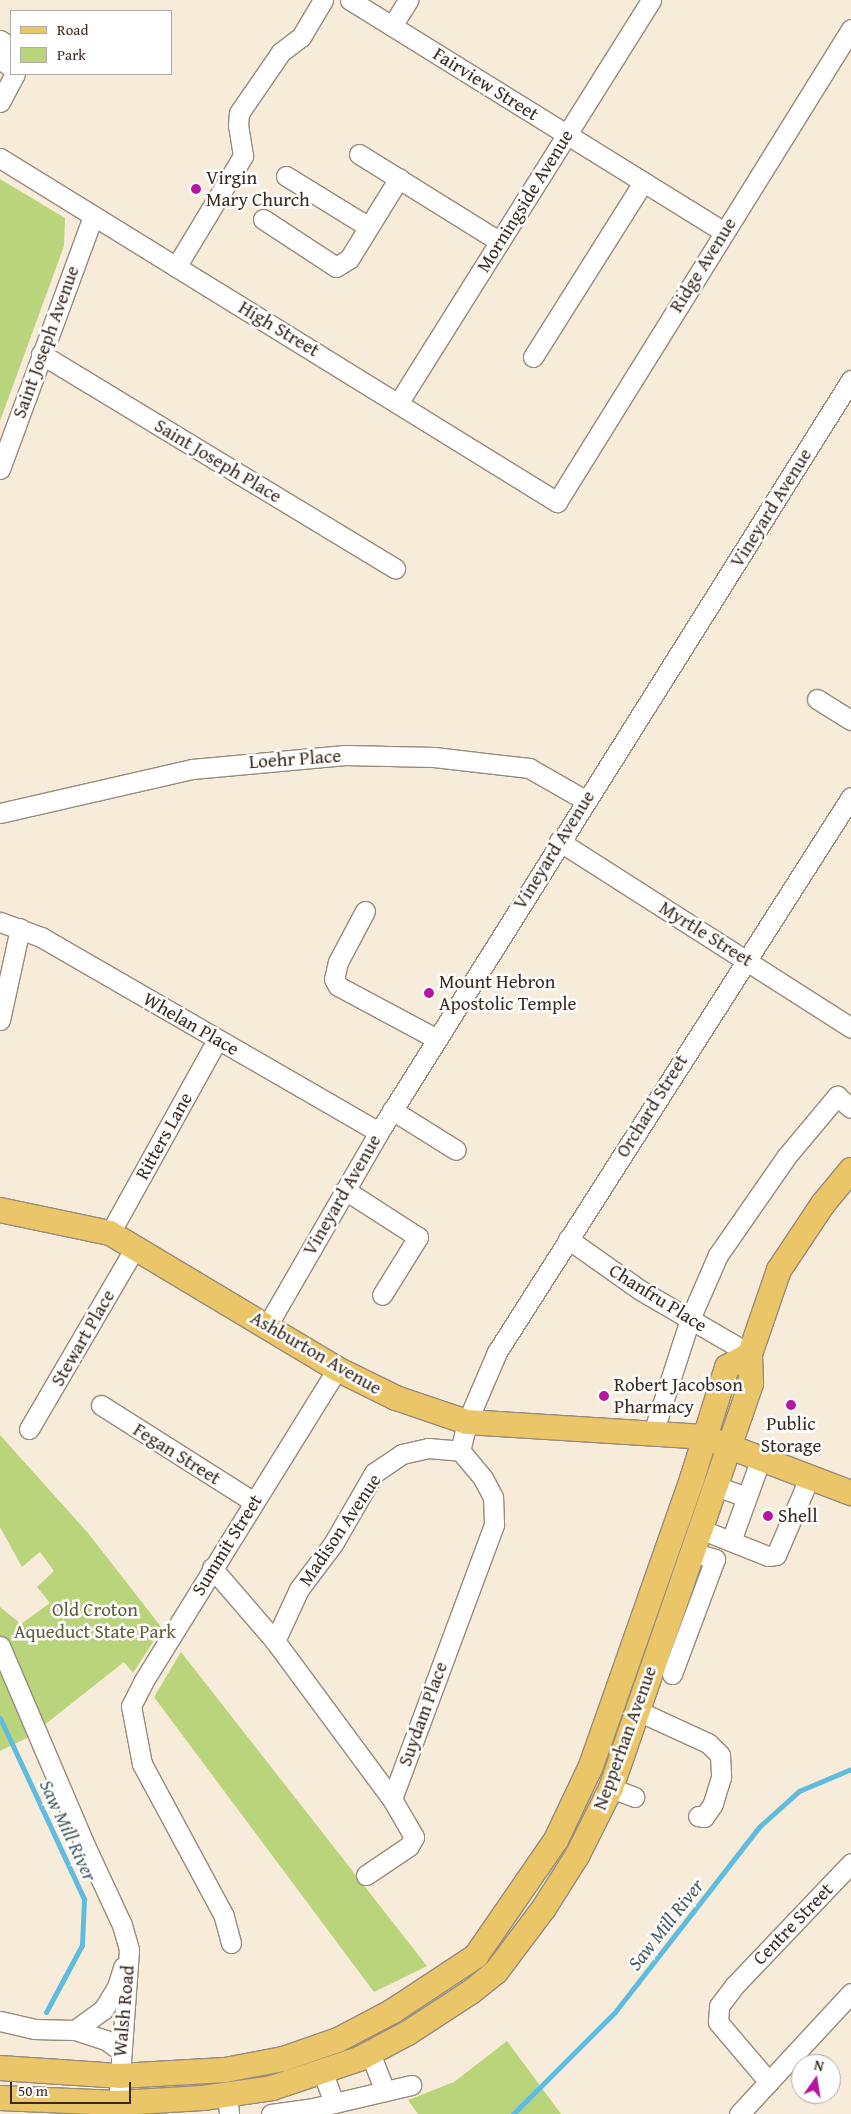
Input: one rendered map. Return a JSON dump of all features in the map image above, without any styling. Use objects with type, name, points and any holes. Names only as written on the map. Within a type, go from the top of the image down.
[{"type":"main road","name":"Nepperhan Avenue","points":[[0,2098],[118,2103],[228,2104],[270,2088],[323,2073],[370,2053],[463,1997],[496,1972],[549,1901],[577,1856],[611,1788],[751,1384],[750,1354],[779,1270],[823,1204],[851,1170]]},
{"type":"main road","name":"Ashburton Avenue","points":[[0,1210],[110,1232],[337,1369],[396,1398],[467,1422],[704,1437],[851,1493]]},
{"type":"main road","name":"Nepperhan Avenue","points":[[0,2068],[119,2076],[224,2070],[284,2059],[338,2040],[394,2011],[476,1956],[556,1840],[591,1766],[633,1640],[692,1479],[727,1367],[750,1354]]},
{"type":"street","points":[[176,267],[243,156],[238,126],[239,113],[282,52],[301,37],[324,0]]},
{"type":"street","name":"Fairview Street","points":[[350,0],[724,232]]},
{"type":"street","points":[[392,26],[408,0]]},
{"type":"street","name":"Morningside Avenue","points":[[399,402],[651,0]]},
{"type":"street","name":"Ridge Avenue","points":[[557,502],[851,29]]},
{"type":"street","points":[[0,102],[14,75]]},
{"type":"street","points":[[359,154],[500,241]]},
{"type":"street","name":"High Street","points":[[0,158],[399,402],[557,502]]},
{"type":"street","points":[[286,176],[368,227]]},
{"type":"street","points":[[263,219],[336,267],[349,259],[399,178]]},
{"type":"street","points":[[533,357],[642,182]]},
{"type":"street","name":"Saint Joseph Avenue","points":[[0,469],[93,216]]},
{"type":"street","name":"Saint Joseph Place","points":[[41,354],[395,568]]},
{"type":"street","name":"Vineyard Avenue","points":[[267,1326],[392,1110],[559,841],[851,380]]},
{"type":"street","points":[[817,700],[851,720]]},
{"type":"street","name":"Loehr Place","points":[[0,813],[192,768],[345,755],[418,756],[529,768],[586,800]]},
{"type":"street","name":"Orchard Street","points":[[467,1422],[497,1352],[745,959],[851,797]]},
{"type":"street","name":"Myrtle Street","points":[[559,841],[851,1028]]},
{"type":"street","points":[[365,911],[338,962],[334,979],[338,986],[437,1040]]},
{"type":"street","name":"Whelan Place","points":[[0,922],[41,937],[379,1132]]},
{"type":"street","points":[[0,1020],[20,928]]},
{"type":"street","name":"Ritters Lane","points":[[110,1232],[217,1040]]},
{"type":"street","points":[[654,1433],[690,1319],[718,1255],[786,1157],[837,1096],[851,1108]]},
{"type":"street","points":[[392,1110],[456,1150]]},
{"type":"street","points":[[345,1190],[418,1237],[382,1296]]},
{"type":"street","name":"Chanfru Place","points":[[568,1239],[640,1290],[750,1354]]},
{"type":"street","name":"Stewart Place","points":[[29,1429],[136,1246]]},
{"type":"street","name":"Summit Street","points":[[231,1943],[224,1916],[142,1764],[131,1706],[142,1682],[337,1369]]},
{"type":"street","name":"Fegan Street","points":[[101,1405],[254,1502]]},
{"type":"street","points":[[460,1452],[467,1422]]},
{"type":"street","name":"Madison Avenue","points":[[275,1641],[300,1589],[333,1544],[374,1473],[402,1454],[428,1448],[460,1452]]},
{"type":"street","name":"Suydam Place","points":[[392,1799],[494,1524],[493,1497],[483,1478],[460,1452]]},
{"type":"street","points":[[731,1540],[761,1458]]},
{"type":"street","points":[[700,1529],[768,1556],[776,1555],[810,1476]]},
{"type":"street","points":[[716,1486],[746,1497]]},
{"type":"street","points":[[672,1674],[715,1560],[692,1552]]},
{"type":"street","name":"Suydam Place","points":[[212,1568],[275,1641],[392,1799]]},
{"type":"street","name":"Walsh Road","points":[[0,1646],[82,1841],[122,1925],[129,1950],[118,2103]]},
{"type":"street","points":[[638,1711],[708,1743],[720,1755],[721,1777],[713,1804],[704,1817],[698,1816]]},
{"type":"street","points":[[611,1788],[634,1797]]},
{"type":"street","points":[[366,1875],[409,1846],[414,1837],[392,1799]]},
{"type":"street","name":"Centre Street","points":[[769,2082],[718,2022],[719,2006],[735,1985],[851,1863]]},
{"type":"street","name":"Walsh Road","points":[[75,2030],[103,2010],[117,1987],[129,1950]]},
{"type":"street","points":[[742,2113],[850,1997]]},
{"type":"street","points":[[0,2020],[34,2029],[75,2030],[106,2040],[121,2051]]},
{"type":"street","points":[[370,2053],[385,2091]]},
{"type":"street","points":[[323,2073],[334,2103]]},
{"type":"street","points":[[270,2088],[273,2114],[334,2103],[411,2085]]},
{"type":"green space","points":[[0,179],[65,218],[64,246],[0,421]]},
{"type":"green space","name":"Old Croton Aqueduct State Park","points":[[0,1435],[88,1533],[162,1628],[133,1673],[124,1662],[29,1737],[0,1751],[0,1607],[21,1624],[50,1603],[37,1587],[54,1571],[40,1552],[22,1567],[0,1527]]},
{"type":"green space","name":"Old Croton Aqueduct State Park","points":[[181,1652],[427,1966],[374,1992],[154,1697]]},
{"type":"green space","points":[[507,2041],[561,2114],[418,2114],[408,2100],[454,2082]]},
{"type":"waterway","name":"Saw Mill River","points":[[0,1718],[84,1899],[82,1945],[46,2012]]},
{"type":"waterway","name":"Saw Mill River","points":[[513,2114],[615,2012],[759,1827],[799,1791],[851,1769]]},
{"type":"place","name":"Virgin Mary Church","points":[[196,189]]},
{"type":"place","name":"Mount Hebron Apostolic Temple","points":[[429,993]]},
{"type":"place","name":"Robert Jacobson Pharmacy","points":[[604,1396]]},
{"type":"place","name":"Public Storage","points":[[791,1405]]},
{"type":"place","name":"Shell","points":[[768,1516]]}]
